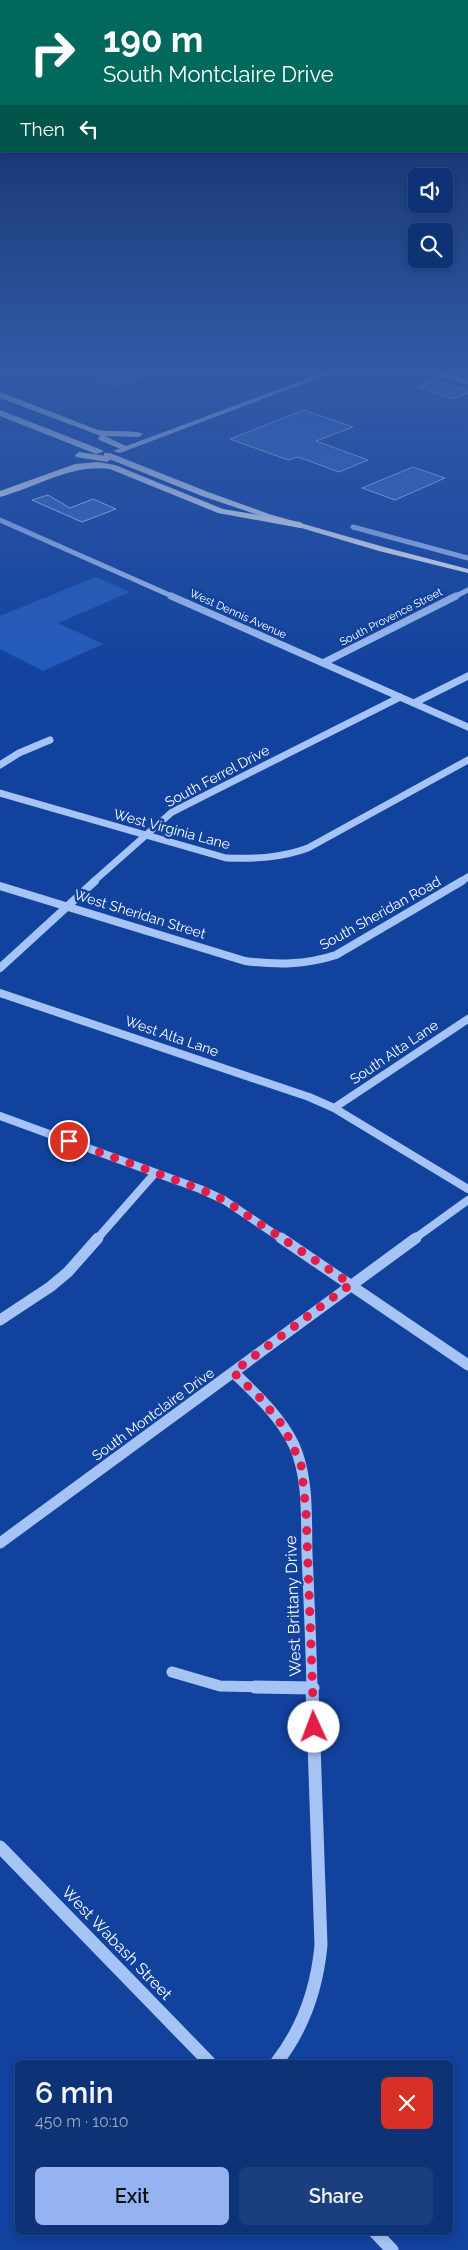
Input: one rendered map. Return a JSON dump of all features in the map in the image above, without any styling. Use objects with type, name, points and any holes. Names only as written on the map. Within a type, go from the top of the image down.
[{"type":"highway","points":[[0,484],[27,474]]},
{"type":"highway","points":[[0,494],[56,474]]},
{"type":"highway","points":[[129,474],[221,511],[300,525]]},
{"type":"highway","points":[[151,474],[205,498],[284,517]]},
{"type":"main road","points":[[181,474],[300,525]]},
{"type":"main road","points":[[258,512],[362,544],[468,571]]},
{"type":"street","name":"West Dennis Avenue","points":[[0,520],[468,728]]},
{"type":"street","points":[[353,527],[468,558]]},
{"type":"street","name":"South Provence Street","points":[[323,663],[403,621],[468,590]]},
{"type":"street","points":[[414,703],[468,676]]},
{"type":"street","name":"South Ferrel Drive","points":[[0,968],[144,835],[172,812],[400,697]]},
{"type":"street","points":[[0,765],[19,753],[50,740]]},
{"type":"street","name":"West Virginia Lane","points":[[0,792],[226,858],[262,860],[308,848],[468,760]]},
{"type":"street","name":"South Sheridan Road","points":[[272,966],[301,965],[336,955],[468,877]]},
{"type":"street","name":"West Sheridan Street","points":[[0,886],[245,962],[272,966]]},
{"type":"street","name":"West Alta Lane","points":[[0,993],[309,1097],[334,1108]]},
{"type":"street","name":"South Alta Lane","points":[[334,1108],[468,1019]]},
{"type":"street","points":[[334,1108],[468,1189]]},
{"type":"street","points":[[0,1116],[155,1172],[224,1200],[351,1284],[468,1365]]},
{"type":"street","points":[[0,1320],[50,1288],[68,1272],[155,1172]]},
{"type":"street","name":"South Montclaire Drive","points":[[0,1543],[468,1200]]},
{"type":"street","name":"West Brittany Drive","points":[[233,1372],[260,1398],[283,1426],[301,1464],[306,1511],[321,1935],[320,1968],[313,1997],[300,2029],[279,2060]]},
{"type":"street","points":[[172,1672],[220,1686],[312,1688]]},
{"type":"street","name":"West Wabash Street","points":[[0,1847],[208,2060]]},
{"type":"street","points":[[378,2235],[392,2250]]},
{"type":"shaded area","points":[[96,577],[130,592],[58,623],[103,644],[43,671],[0,649],[0,616]]},
{"type":"building","points":[[396,474],[433,474],[445,478],[395,500],[362,488]]},
{"type":"building","points":[[48,495],[70,508],[93,499],[116,509],[82,522],[32,500]]},
{"type":"route","points":[[69,1141],[200,1189],[224,1200],[351,1284],[233,1372],[260,1398],[283,1426],[296,1450],[304,1477],[314,1727]]}]
